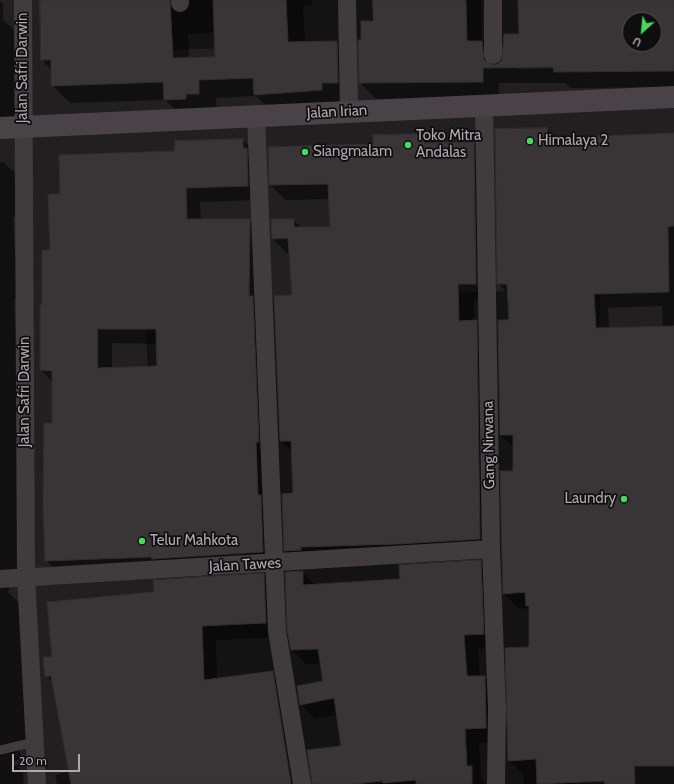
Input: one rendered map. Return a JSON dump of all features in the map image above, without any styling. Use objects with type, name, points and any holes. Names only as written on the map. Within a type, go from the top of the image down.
[{"type":"main road","name":"Jalan Irian","points":[[0,128],[674,97]]},
{"type":"street","name":"Jalan Safri Darwin","points":[[23,0],[22,127],[26,578],[37,784]]},
{"type":"street","points":[[347,0],[349,112]]},
{"type":"street","points":[[492,0],[493,55]]},
{"type":"street","name":"Gang Nirwana","points":[[484,105],[490,549],[497,709],[496,784]]},
{"type":"street","points":[[256,116],[277,631],[302,784]]},
{"type":"street","name":"Jalan Tawes","points":[[0,579],[490,549]]},
{"type":"lane","points":[[0,750],[34,742]]},
{"type":"shaded area","points":[[0,0],[88,0],[141,51],[338,44],[622,43],[622,52],[662,52],[662,12],[674,0],[674,784],[576,784],[575,767],[601,289],[145,300],[163,784],[0,784]]},
{"type":"building","points":[[40,0],[170,0],[173,58],[215,57],[213,0],[286,0],[288,42],[337,41],[338,83],[322,83],[322,90],[254,95],[253,78],[199,80],[199,94],[186,94],[186,99],[164,100],[163,82],[51,86],[51,60],[41,60]]},
{"type":"building","points":[[373,0],[466,0],[467,41],[482,41],[484,60],[493,65],[498,64],[502,60],[504,34],[519,34],[518,0],[674,0],[674,71],[554,72],[553,67],[483,68],[483,82],[359,83],[358,40],[361,40],[361,21],[373,21]]},
{"type":"building","points":[[547,128],[548,138],[674,133],[674,226],[668,227],[669,292],[594,294],[596,328],[674,326],[674,766],[634,766],[635,784],[605,784],[604,781],[537,784],[536,759],[508,761],[505,648],[529,647],[529,606],[526,606],[525,592],[503,594],[500,471],[513,471],[513,435],[500,435],[498,320],[509,320],[507,284],[497,284],[495,129]]},
{"type":"building","points":[[423,134],[424,143],[474,142],[476,284],[458,284],[459,321],[477,320],[480,539],[398,544],[301,547],[301,550],[284,551],[282,494],[293,493],[291,441],[280,441],[274,296],[292,295],[288,238],[272,239],[271,219],[294,219],[294,227],[330,227],[328,184],[269,185],[268,147],[373,144],[373,135]]},
{"type":"building","points":[[243,139],[243,148],[247,148],[248,186],[186,188],[187,219],[250,219],[249,296],[253,296],[259,442],[256,442],[258,495],[261,495],[263,552],[152,559],[151,557],[45,561],[43,506],[44,423],[52,423],[52,371],[40,370],[40,305],[42,305],[42,250],[50,250],[48,194],[60,194],[59,155],[174,151],[175,141]],"holes":[[[98,329],[156,329],[157,366],[98,368]]]},
{"type":"building","points":[[481,560],[484,634],[464,635],[467,676],[485,676],[486,728],[465,729],[467,766],[472,766],[472,784],[416,784],[416,780],[383,783],[382,781],[356,784],[312,784],[307,750],[341,746],[334,698],[300,705],[297,686],[323,681],[318,649],[291,650],[287,630],[285,572],[303,571],[303,585],[400,579],[399,565]]},
{"type":"building","points":[[264,573],[266,623],[202,626],[204,680],[273,671],[291,784],[71,784],[51,676],[45,677],[43,657],[52,657],[47,602],[154,592],[153,580]]},
{"type":"place","name":"Himalaya 2","points":[[530,141]]},
{"type":"place","name":"Toko Mitra Andalas","points":[[408,145]]},
{"type":"place","name":"Siangmalam","points":[[305,152]]},
{"type":"place","name":"Laundry","points":[[624,499]]},
{"type":"place","name":"Telur Mahkota","points":[[142,541]]}]
